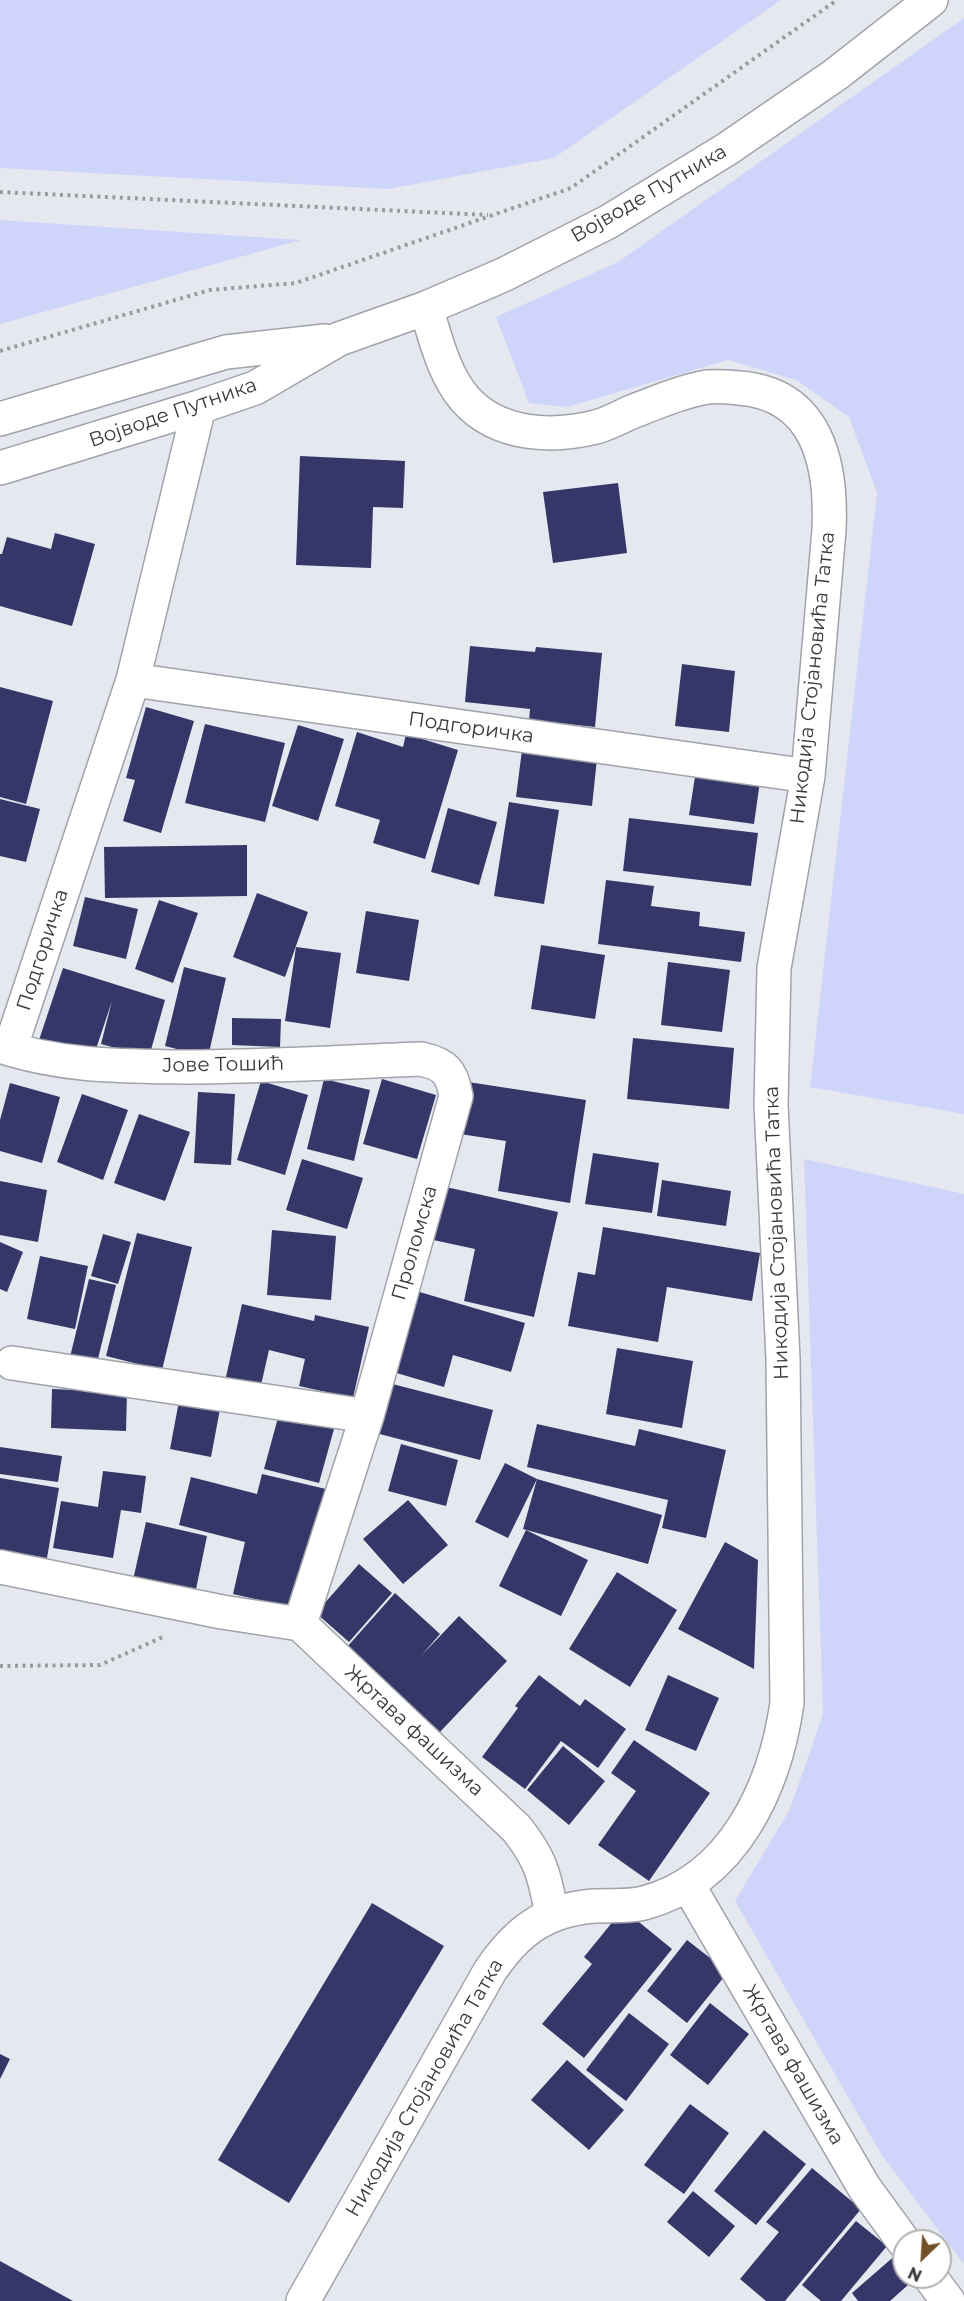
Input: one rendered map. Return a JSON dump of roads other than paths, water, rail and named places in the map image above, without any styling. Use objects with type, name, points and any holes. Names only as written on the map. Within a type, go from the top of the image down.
[{"type":"street","name":"Војводе Путника","points":[[0,468],[255,388],[339,339],[426,308],[503,274],[608,222],[727,148],[835,75],[931,0]]},
{"type":"street","name":"Никодија Стојановића Татка","points":[[303,2301],[503,1951],[535,1923],[552,1914],[575,1908],[643,1903],[688,1885],[715,1863],[740,1833],[759,1802],[773,1769],[782,1737],[787,1703],[783,1359],[771,1104],[774,968],[808,776],[830,511],[825,460],[807,422],[792,407],[773,396],[751,389],[709,387],[666,398],[597,427],[558,434],[509,428],[484,415],[466,400],[448,377],[426,308]]},
{"type":"street","name":"Војводе Путника","points":[[0,419],[226,352],[339,339]]},
{"type":"street","name":"Подгоричка","points":[[5,1048],[133,680],[199,407]]},
{"type":"street","name":"Подгоричка","points":[[133,680],[808,776]]},
{"type":"street","name":"Јове Тошић","points":[[5,1048],[54,1061],[116,1066],[218,1067],[421,1059],[436,1062],[446,1070]]},
{"type":"street","name":"Проломска","points":[[300,1624],[367,1416],[456,1096],[453,1081],[446,1070]]},
{"type":"street","points":[[12,1363],[367,1416]]},
{"type":"street","points":[[0,1567],[222,1612],[300,1624]]},
{"type":"street","name":"Жртава фашизма","points":[[300,1624],[517,1829],[533,1850],[542,1867],[552,1914]]},
{"type":"street","name":"Жртава фашизма","points":[[688,1885],[864,2187],[895,2229]]}]
